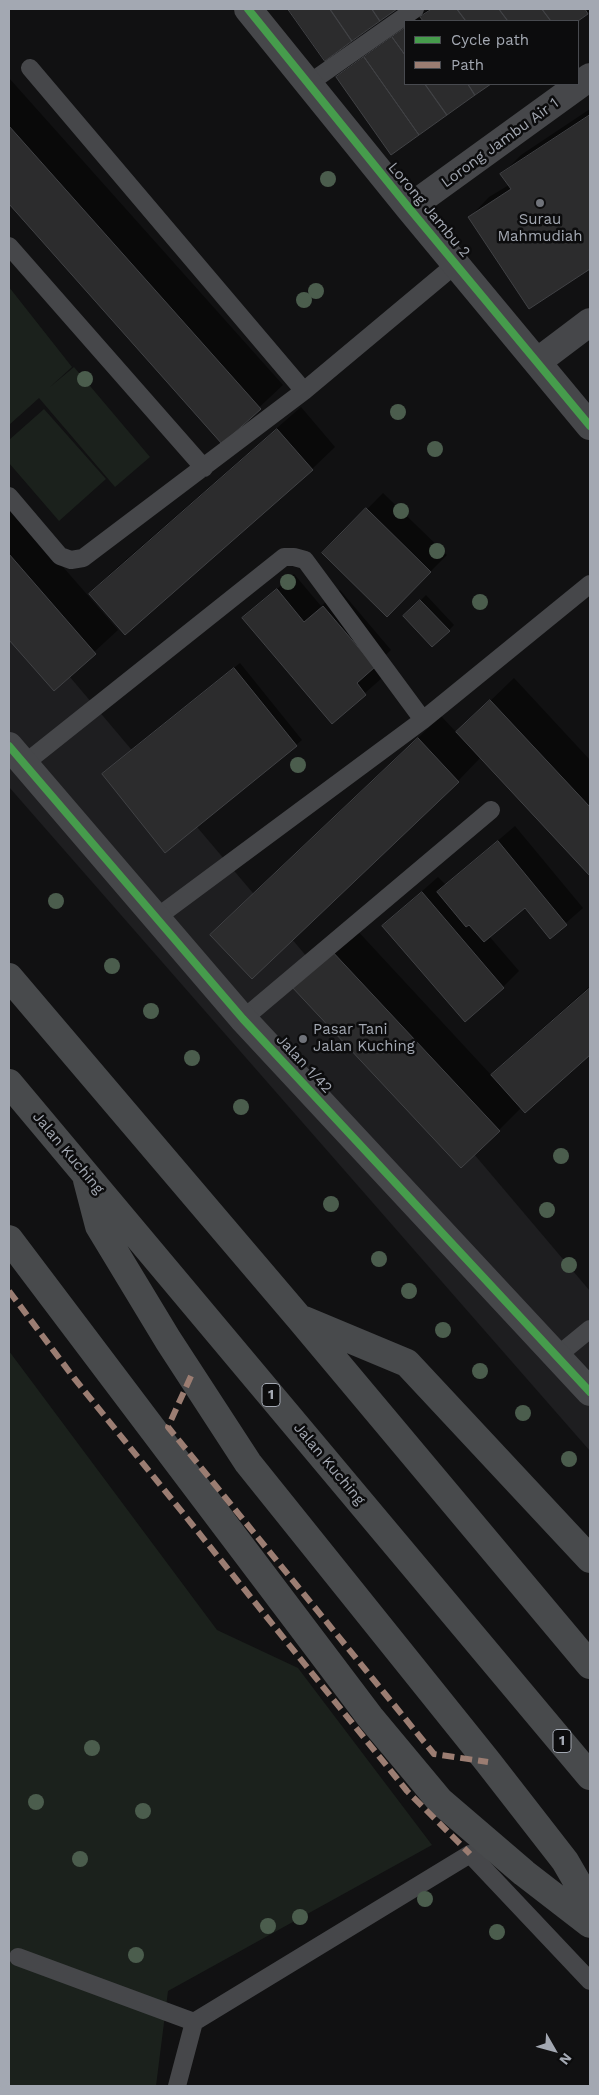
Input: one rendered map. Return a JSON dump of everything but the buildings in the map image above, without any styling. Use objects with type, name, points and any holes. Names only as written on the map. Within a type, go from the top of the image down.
[{"type":"highway","points":[[9,977],[589,1663]]},
{"type":"highway","name":"Jalan Kuching","points":[[9,1083],[590,1776]]},
{"type":"highway","points":[[85,1173],[99,1226],[168,1340],[248,1462],[494,1769],[565,1861],[590,1904]]},
{"type":"highway","points":[[9,1239],[370,1717],[440,1801],[524,1873],[590,1924]]},
{"type":"highway","points":[[300,1319],[407,1363],[590,1559]]},
{"type":"street","name":"Lorong Jambu 2","points":[[248,9],[409,208],[590,426]]},
{"type":"street","name":"Lorong Jambu Air 1","points":[[579,85],[590,77]]},
{"type":"street","name":"Lorong Jambu Air 1","points":[[409,208],[579,85]]},
{"type":"street","points":[[537,362],[590,322]]},
{"type":"street","name":"Jalan 1/42","points":[[17,755],[243,1018],[590,1392]]},
{"type":"lane","points":[[308,84],[415,9]]},
{"type":"lane","points":[[30,68],[304,391]]},
{"type":"lane","points":[[9,246],[204,468]]},
{"type":"lane","points":[[9,496],[60,556],[71,560],[83,558],[304,391],[456,264]]},
{"type":"lane","points":[[17,755],[284,557],[305,560],[422,720]]},
{"type":"lane","points":[[156,918],[422,720],[590,584]]},
{"type":"lane","points":[[243,1018],[491,810]]},
{"type":"lane","points":[[557,1356],[590,1329]]},
{"type":"lane","points":[[177,2086],[194,2022],[470,1854],[590,1981]]},
{"type":"lane","points":[[18,1957],[194,2022]]},
{"type":"shaded area","points":[[9,287],[72,367],[50,387],[74,367],[150,457],[115,487],[39,398],[9,425]]},
{"type":"shaded area","points":[[44,409],[106,479],[59,521],[9,463],[9,440]]},
{"type":"shaded area","name":"Pasar Tani Jalan Kuching","points":[[9,605],[590,1291],[590,1451],[9,787]]},
{"type":"shaded area","points":[[9,1351],[217,1630],[298,1668],[432,1845],[168,1991],[156,2086],[9,2086]]},
{"type":"marked path","points":[[9,1291],[74,1378],[407,1791],[470,1854]]},
{"type":"marked path","points":[[191,1376],[168,1427],[434,1754],[488,1762]]},
{"type":"cycle path","points":[[248,9],[409,208],[590,426]]},
{"type":"cycle path","points":[[9,746],[243,1019],[590,1392]]},
{"type":"place","name":"Surau Mahmudiah","points":[[540,203]]},
{"type":"place","name":"Pasar Tani Jalan Kuching","points":[[303,1039]]}]
